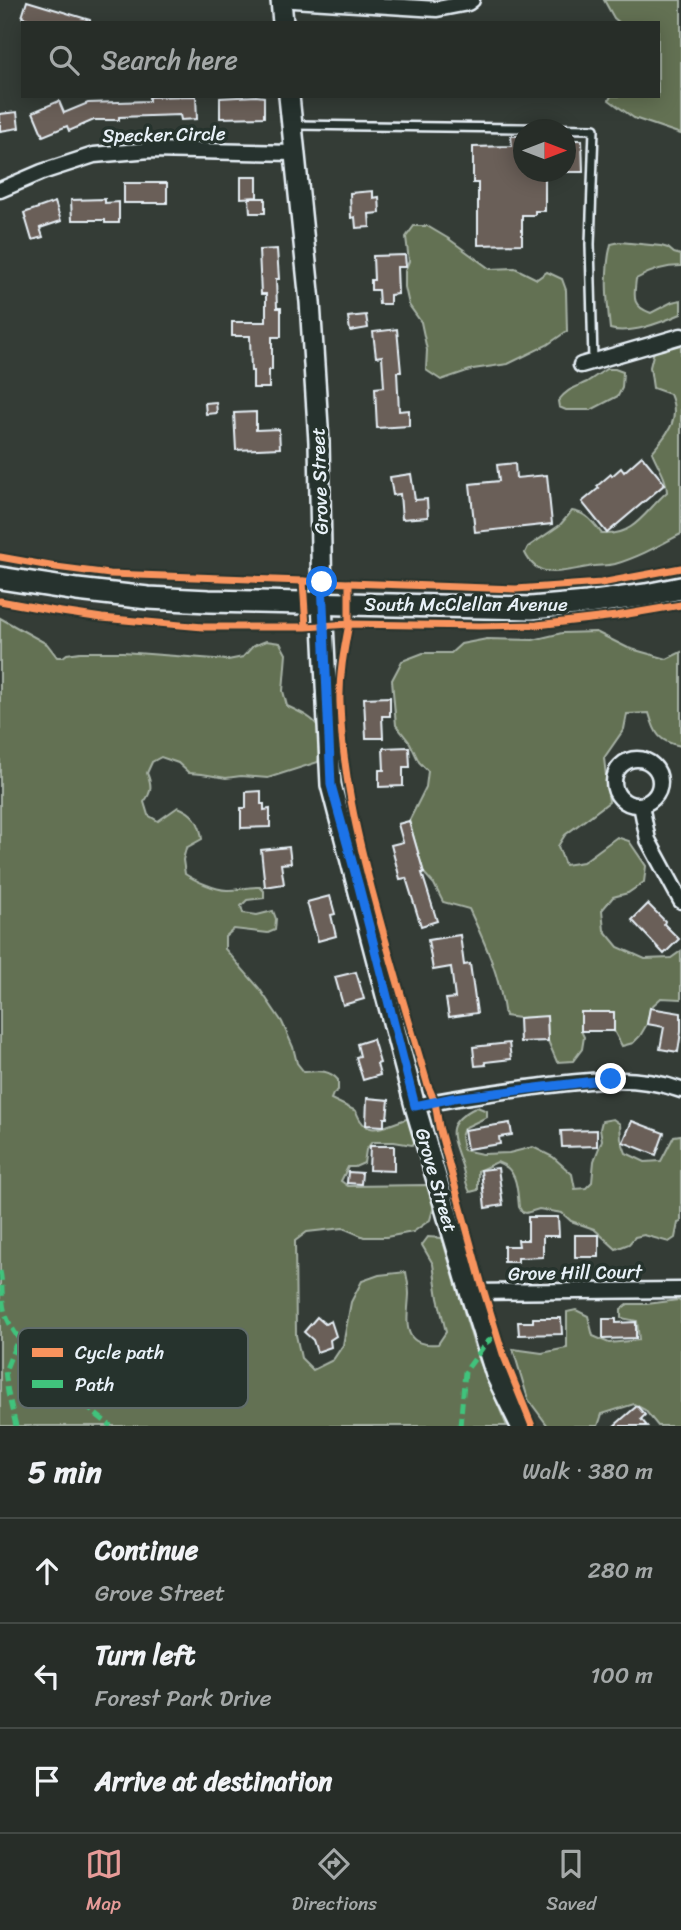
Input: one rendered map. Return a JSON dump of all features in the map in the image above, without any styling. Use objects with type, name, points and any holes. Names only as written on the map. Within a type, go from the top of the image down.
[{"type":"main road","points":[[281,0],[283,21]]},
{"type":"main road","name":"Grove Street","points":[[289,98],[310,302],[319,442],[322,604],[331,785],[415,1106],[470,1292],[496,1375],[521,1426]]},
{"type":"main road","name":"South McClellan Avenue","points":[[0,578],[76,590],[148,597],[531,608],[587,603],[681,588]]},
{"type":"street","points":[[293,0],[436,9],[472,0]]},
{"type":"street","name":"Specker Circle","points":[[0,190],[41,172],[94,155],[150,150],[294,153]]},
{"type":"street","points":[[587,363],[681,336]]},
{"type":"street","points":[[641,805],[648,840],[681,901]]},
{"type":"street","points":[[415,1106],[453,1098],[611,1079],[663,1084],[681,1090]]},
{"type":"street","name":"Grove Hill Court","points":[[470,1292],[681,1290]]},
{"type":"lane","points":[[291,125],[594,130],[587,363]]},
{"type":"green space","points":[[604,0],[681,0],[681,134],[634,118],[609,100],[660,98],[660,21],[618,21]]},
{"type":"green space","points":[[414,226],[427,226],[490,269],[515,268],[537,279],[547,272],[562,279],[566,290],[567,331],[547,345],[508,364],[473,369],[441,380],[426,370],[427,350],[421,322],[409,305],[405,287],[405,271],[409,261],[406,237]]},
{"type":"green space","points":[[620,242],[661,246],[681,255],[681,266],[658,269],[636,279],[635,300],[640,307],[651,313],[681,300],[681,314],[636,329],[610,329],[607,265],[611,244]]},
{"type":"green space","points":[[681,344],[681,534],[615,564],[561,572],[537,568],[525,553],[528,547],[560,525],[572,511],[586,516],[602,534],[613,534],[639,521],[667,492],[664,477],[652,452],[671,426],[673,403],[670,394],[653,388],[650,367],[654,351]]},
{"type":"green space","points":[[606,369],[623,372],[622,388],[618,396],[591,410],[566,410],[559,407],[558,401],[564,394]]},
{"type":"green space","points":[[0,618],[47,644],[57,657],[80,652],[123,652],[228,660],[243,657],[253,646],[266,641],[280,643],[286,654],[283,691],[287,706],[318,726],[321,740],[318,762],[268,778],[226,778],[189,773],[178,763],[161,757],[152,762],[147,773],[150,788],[144,802],[148,815],[158,821],[178,807],[188,812],[198,823],[202,839],[186,848],[183,860],[185,874],[222,890],[260,887],[264,891],[264,898],[247,900],[241,906],[243,913],[257,915],[273,911],[276,919],[275,930],[268,933],[234,929],[225,937],[225,949],[259,988],[282,1022],[297,1063],[304,1072],[323,1072],[335,1076],[338,1090],[331,1099],[356,1111],[366,1126],[379,1128],[411,1118],[418,1140],[412,1145],[372,1142],[366,1150],[364,1163],[348,1167],[341,1181],[348,1186],[427,1185],[435,1202],[430,1220],[413,1232],[386,1237],[364,1237],[343,1228],[307,1232],[295,1241],[296,1335],[301,1358],[313,1370],[333,1360],[343,1345],[351,1302],[362,1281],[379,1275],[406,1272],[409,1294],[407,1322],[411,1337],[426,1344],[438,1344],[446,1332],[433,1264],[422,1245],[428,1237],[442,1238],[477,1355],[507,1426],[0,1426]]},
{"type":"green space","points":[[596,632],[628,648],[667,659],[681,652],[681,746],[659,736],[649,713],[627,714],[624,729],[604,758],[609,802],[565,835],[558,846],[565,865],[583,862],[617,837],[629,841],[646,866],[644,882],[628,893],[613,897],[602,910],[604,930],[618,947],[645,959],[671,958],[681,951],[681,999],[661,998],[650,1008],[647,1024],[640,1036],[633,1043],[622,1046],[614,1031],[614,1012],[581,1012],[581,1031],[584,1037],[582,1049],[573,1061],[557,1062],[548,1041],[547,1017],[505,1016],[492,961],[469,909],[443,902],[434,884],[424,873],[409,821],[426,787],[428,771],[419,762],[410,743],[396,725],[392,680],[402,661],[423,653],[451,653],[461,644],[487,639],[533,640],[562,633]]},
{"type":"green space","points":[[477,1107],[487,1111],[487,1117],[464,1128],[461,1137],[463,1150],[482,1154],[509,1153],[533,1147],[553,1157],[572,1174],[575,1189],[586,1188],[592,1182],[594,1161],[602,1140],[602,1121],[613,1119],[620,1124],[626,1153],[645,1162],[661,1161],[674,1136],[681,1135],[681,1222],[678,1223],[675,1238],[669,1242],[644,1235],[635,1237],[629,1244],[616,1249],[594,1229],[571,1221],[562,1213],[539,1209],[522,1212],[513,1174],[497,1162],[478,1171],[478,1190],[470,1192],[455,1146],[453,1131],[458,1119]]},
{"type":"green space","points":[[678,1300],[681,1302],[681,1426],[658,1426],[645,1410],[634,1404],[602,1414],[598,1426],[548,1426],[528,1399],[513,1349],[542,1353],[567,1348],[567,1312],[576,1310],[588,1316],[593,1336],[609,1343],[639,1340],[637,1321],[621,1318],[621,1309],[628,1304]]},
{"type":"building","points":[[27,1],[90,21],[35,21],[22,17]]},
{"type":"building","points":[[149,98],[196,98],[197,119],[181,120],[180,115],[119,117],[119,120],[94,120],[69,131],[67,126],[43,136],[33,112],[59,101],[64,113],[88,103],[149,101]]},
{"type":"building","points":[[220,98],[264,98],[264,117],[220,118]]},
{"type":"building","points":[[17,112],[19,128],[0,131],[0,114]]},
{"type":"building","points":[[513,136],[513,182],[545,182],[545,211],[535,211],[535,215],[522,215],[522,244],[478,245],[478,183],[473,183],[473,147],[512,146]]},
{"type":"building","points":[[576,140],[582,140],[583,172],[576,172]]},
{"type":"building","points":[[241,177],[257,177],[257,197],[241,198]]},
{"type":"building","points":[[124,183],[167,183],[167,203],[124,203]]},
{"type":"building","points":[[373,191],[373,198],[379,197],[380,213],[369,214],[370,227],[356,228],[355,217],[351,218],[350,193]]},
{"type":"building","points":[[249,198],[265,198],[265,213],[250,213]]},
{"type":"building","points":[[105,199],[105,203],[119,202],[119,223],[105,223],[105,220],[72,220],[71,200]]},
{"type":"building","points":[[55,202],[61,221],[40,228],[43,237],[32,240],[24,213]]},
{"type":"building","points":[[277,249],[277,308],[281,308],[281,337],[272,337],[269,388],[253,388],[250,336],[232,336],[232,322],[266,322],[266,294],[261,294],[259,250]]},
{"type":"building","points":[[405,255],[406,267],[397,267],[398,294],[390,295],[390,304],[379,304],[378,290],[371,290],[371,280],[374,280],[373,256]]},
{"type":"building","points":[[366,315],[368,328],[350,331],[348,317]]},
{"type":"building","points":[[397,329],[401,372],[397,372],[399,411],[409,410],[409,426],[377,428],[375,388],[384,387],[382,356],[376,357],[373,332]]},
{"type":"building","points":[[216,402],[217,413],[206,414],[205,403]]},
{"type":"building","points":[[256,412],[256,430],[279,429],[280,448],[236,450],[234,413]]},
{"type":"building","points":[[642,456],[665,484],[607,533],[582,502],[611,474],[612,476],[621,468],[624,472]]},
{"type":"building","points":[[515,463],[516,478],[547,475],[552,524],[475,532],[470,484],[499,481],[497,465]]},
{"type":"building","points":[[411,474],[415,500],[427,499],[428,517],[402,519],[400,494],[393,495],[390,477]]},
{"type":"building","points":[[390,697],[390,716],[382,716],[383,738],[366,738],[364,698]]},
{"type":"building","points":[[409,747],[410,767],[403,767],[403,786],[379,787],[379,770],[384,770],[383,748]]},
{"type":"building","points":[[261,791],[264,810],[270,809],[270,827],[241,828],[241,808],[246,808],[246,792]]},
{"type":"building","points":[[409,821],[437,921],[421,926],[406,878],[400,879],[391,845],[403,842],[398,824]]},
{"type":"building","points":[[289,847],[291,863],[281,864],[284,884],[265,887],[261,850]]},
{"type":"building","points":[[330,896],[335,914],[331,915],[336,936],[318,941],[307,902]]},
{"type":"building","points":[[648,904],[679,939],[664,954],[632,920]]},
{"type":"building","points":[[460,935],[464,965],[470,964],[477,1013],[449,1017],[446,999],[455,998],[451,967],[433,970],[428,940]]},
{"type":"building","points":[[356,972],[364,999],[343,1005],[335,977]]},
{"type":"building","points":[[650,1008],[681,1013],[678,1052],[660,1049],[664,1027],[647,1024]]},
{"type":"building","points":[[581,1012],[614,1012],[614,1031],[581,1031]]},
{"type":"building","points":[[547,1016],[548,1041],[520,1042],[519,1018]]},
{"type":"building","points":[[373,1039],[380,1063],[377,1064],[380,1075],[363,1080],[356,1057],[360,1056],[357,1044]]},
{"type":"building","points":[[509,1043],[511,1059],[475,1066],[473,1047]]},
{"type":"building","points":[[367,1098],[389,1100],[384,1126],[366,1125]]},
{"type":"building","points":[[632,1121],[664,1133],[656,1155],[623,1142]]},
{"type":"building","points":[[510,1123],[512,1135],[499,1137],[500,1144],[467,1149],[464,1130]]},
{"type":"building","points":[[597,1130],[597,1146],[562,1147],[561,1131]]},
{"type":"building","points":[[370,1146],[394,1146],[394,1171],[369,1170]]},
{"type":"building","points":[[498,1168],[503,1205],[485,1208],[481,1170]]},
{"type":"building","points":[[348,1172],[362,1173],[361,1184],[347,1183]]},
{"type":"building","points":[[528,1217],[558,1217],[559,1236],[543,1236],[543,1257],[518,1258],[518,1262],[504,1262],[504,1246],[519,1246],[518,1240],[528,1240]]},
{"type":"building","points":[[575,1235],[599,1235],[599,1257],[575,1257]]},
{"type":"building","points":[[317,1317],[325,1324],[331,1321],[336,1336],[330,1340],[331,1347],[317,1352],[313,1340],[304,1332]]},
{"type":"building","points":[[533,1318],[561,1318],[562,1334],[519,1335],[518,1322],[533,1322]]},
{"type":"building","points":[[603,1319],[616,1319],[616,1323],[636,1322],[636,1338],[603,1339]]},
{"type":"building","points":[[637,1406],[645,1415],[641,1419],[647,1426],[614,1426]]},
{"type":"marked path","points":[[0,1271],[5,1313],[18,1336]]},
{"type":"marked path","points":[[460,1426],[465,1372],[486,1343],[497,1335]]},
{"type":"marked path","points":[[16,1426],[5,1371],[18,1339]]},
{"type":"marked path","points":[[88,1408],[111,1426]]},
{"type":"cycle path","points":[[0,557],[110,574],[303,581]]},
{"type":"cycle path","points":[[349,583],[516,589],[601,583],[681,568]]},
{"type":"cycle path","points":[[0,601],[102,618],[203,627],[306,627],[349,624],[349,583],[303,581],[306,627]]},
{"type":"cycle path","points":[[532,1426],[503,1354],[481,1282],[439,1127],[435,1102],[401,994],[362,853],[351,803],[341,728],[340,683],[345,644],[349,624],[537,625],[681,605]]},
{"type":"route","points":[[322,582],[331,785],[415,1106],[453,1098],[611,1079]]}]
